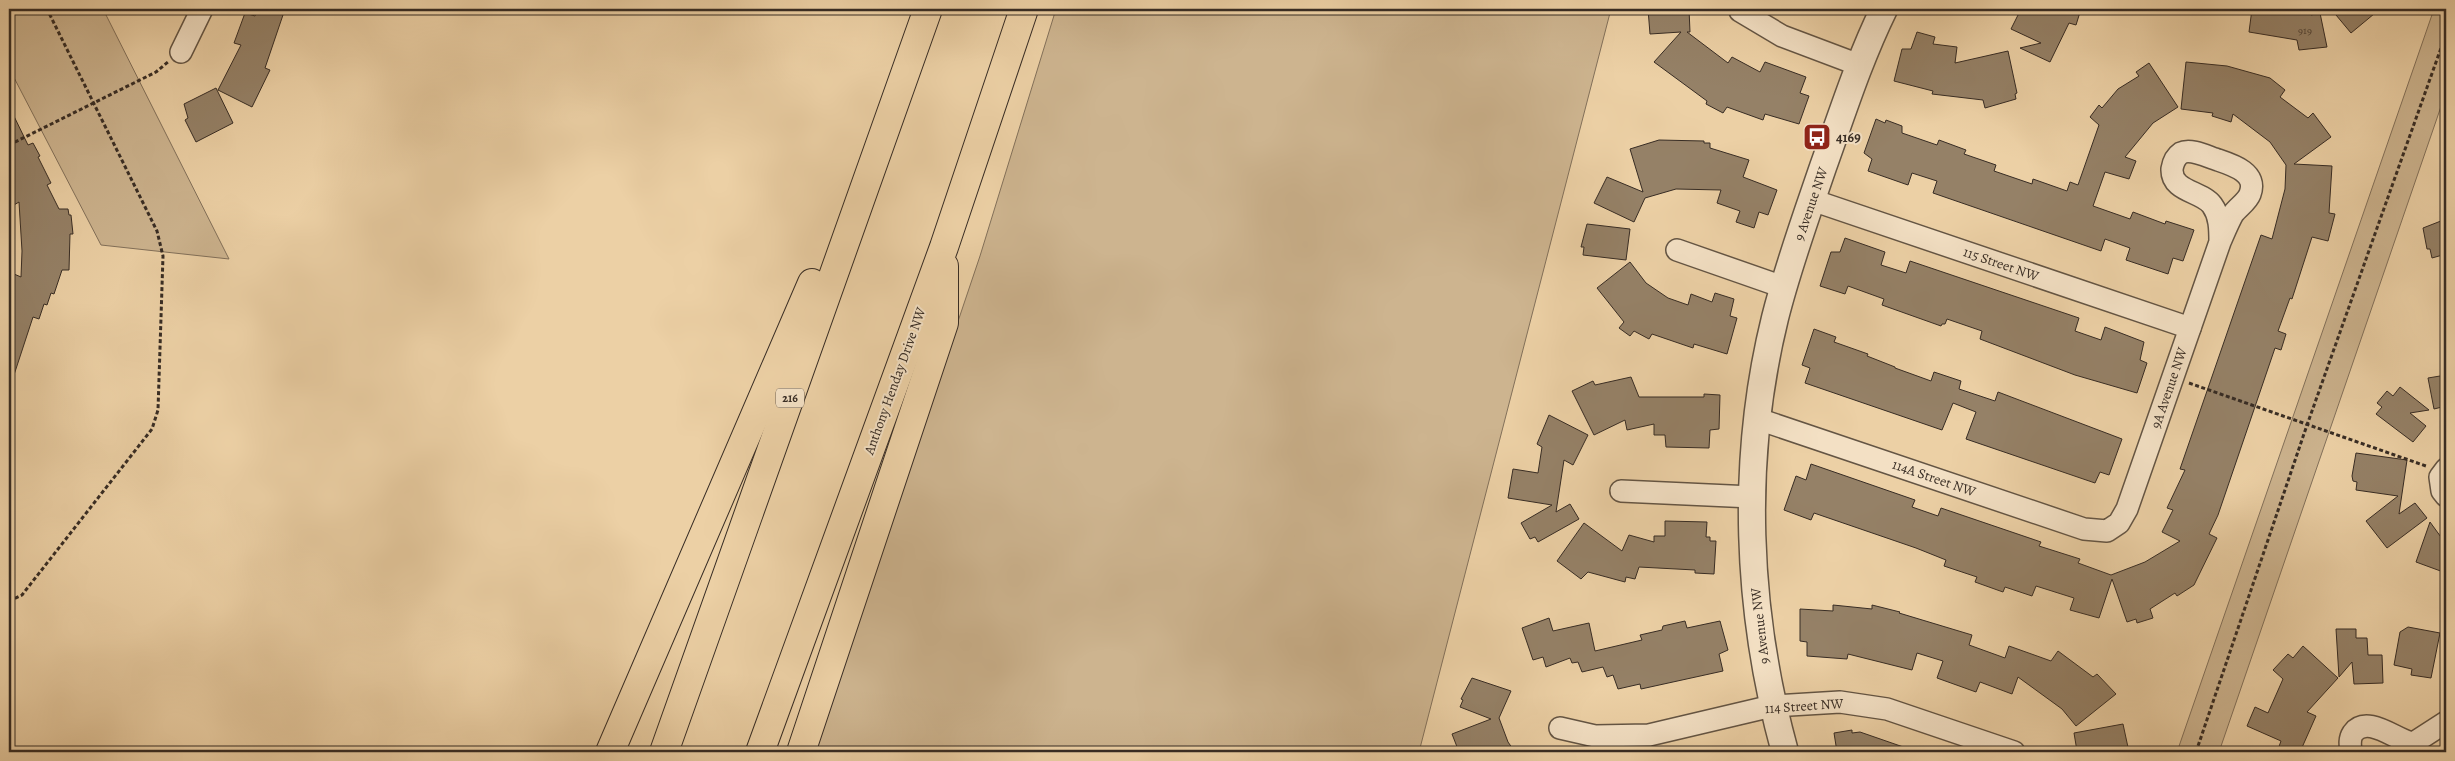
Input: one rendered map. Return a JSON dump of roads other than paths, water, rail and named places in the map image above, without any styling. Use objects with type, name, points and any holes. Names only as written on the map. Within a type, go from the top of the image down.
[{"type":"highway","name":"216","points":[[664,752],[928,9]]},
{"type":"highway","name":"Anthony Henday Drive NW","points":[[760,752],[944,247],[1024,9]]},
{"type":"highway","points":[[610,752],[916,43]]},
{"type":"highway","points":[[801,752],[944,323],[944,247]]},
{"type":"street","points":[[181,52],[202,9]]},
{"type":"street","name":"9 Avenue NW","points":[[1785,752],[1772,706],[1755,599],[1752,497],[1758,419],[1768,353],[1783,286],[1859,65],[1884,9]]},
{"type":"street","points":[[1740,11],[1782,36],[1859,65]]},
{"type":"street","name":"115 Street NW","points":[[1812,200],[2190,328]]},
{"type":"street","name":"9A Avenue NW","points":[[2111,530],[2119,523],[2127,509],[2220,242]]},
{"type":"street","points":[[1677,250],[1783,286]]},
{"type":"street","name":"114A Street NW","points":[[1758,419],[2084,529],[2101,532],[2111,530]]},
{"type":"street","points":[[2445,470],[2440,477],[2440,484],[2446,496]]},
{"type":"street","points":[[1620,491],[1752,497]]},
{"type":"street","name":"114 Street NW","points":[[1560,728],[1595,736],[1650,735],[1772,706],[1829,702],[1874,706],[2014,752]]},
{"type":"street","points":[[2351,752],[2350,738],[2356,729],[2362,726],[2374,727],[2403,741],[2406,748],[2446,722]]},
{"type":"place","name":"4169","points":[[1817,137]]}]
